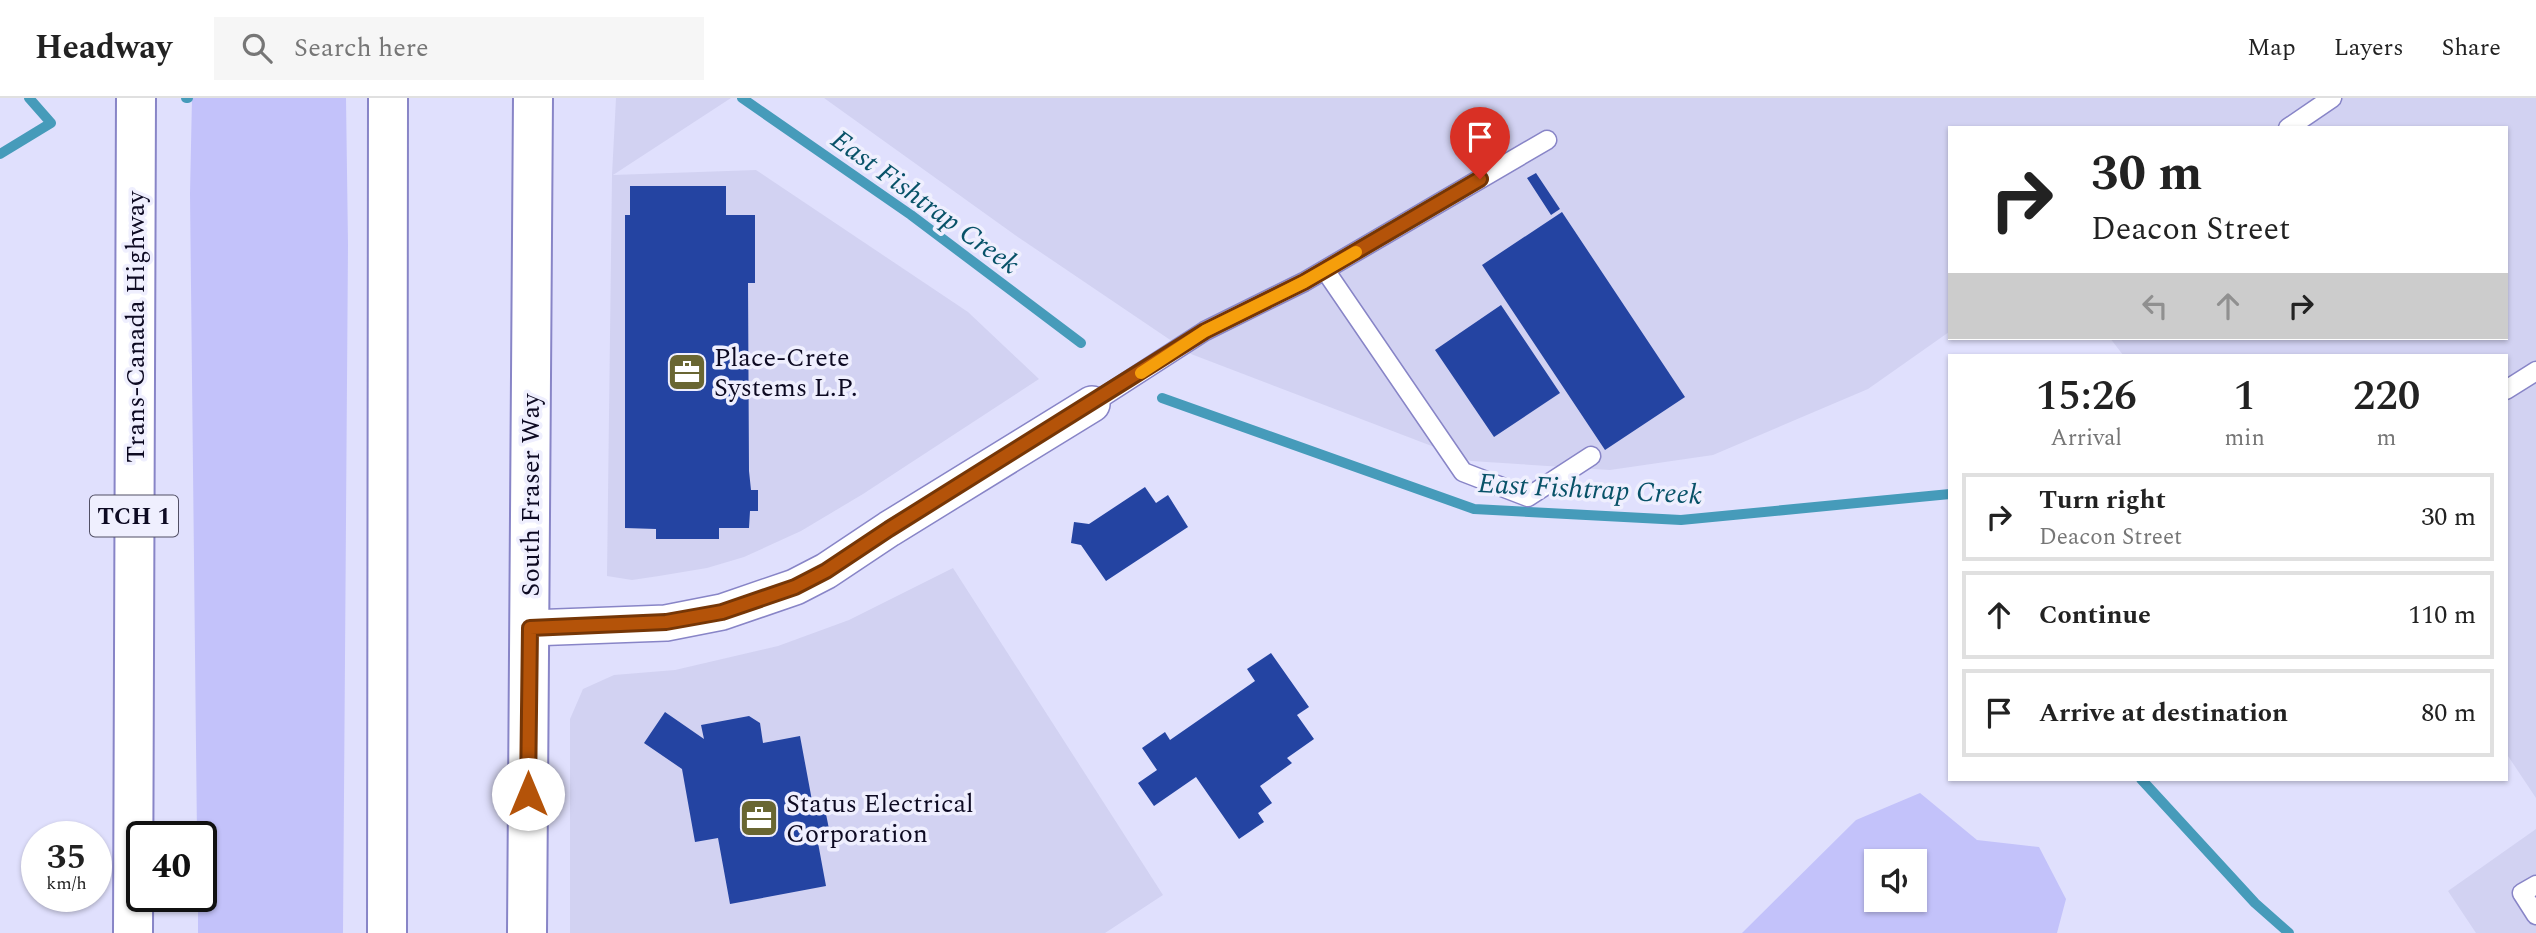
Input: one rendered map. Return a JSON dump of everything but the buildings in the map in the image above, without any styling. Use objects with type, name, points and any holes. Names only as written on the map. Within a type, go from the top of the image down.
[{"type":"main road","name":"Trans-Canada Highway","points":[[133,933],[136,98]]},
{"type":"main road","points":[[387,933],[388,98]]},
{"type":"main road","name":"South Fraser Way","points":[[527,933],[533,98]]},
{"type":"street","points":[[530,628],[666,622],[722,612],[795,587],[826,571],[1092,404]]},
{"type":"lane","points":[[2291,126],[2332,98]]},
{"type":"lane","points":[[1092,404],[1205,331],[1325,270],[1547,141]]},
{"type":"lane","points":[[1325,270],[1463,472],[1528,497],[1591,456]]},
{"type":"lane","points":[[2508,389],[2536,370]]},
{"type":"lane","points":[[2536,885],[2522,893],[2536,915]]},
{"type":"shaded area","points":[[192,98],[346,98],[348,245],[343,933],[198,933],[198,912],[217,912],[217,821],[197,821],[190,194]]},
{"type":"shaded area","points":[[616,98],[731,98],[613,175],[756,170],[968,312],[1039,379],[863,494],[801,531],[744,557],[707,568],[632,580],[607,576],[612,175]]},
{"type":"shaded area","points":[[824,98],[2536,98],[2536,798],[2508,756],[2508,354],[2122,354],[2112,340],[2508,340],[2508,126],[1948,126],[1948,333],[1868,389],[1713,455],[1610,470],[1471,461],[1191,354],[1015,235]]},
{"type":"shaded area","points":[[953,568],[1163,895],[1105,933],[570,933],[570,719],[583,689],[614,675],[675,670],[778,646],[849,620]]},
{"type":"shaded area","points":[[1920,793],[1977,840],[2039,847],[2066,899],[2057,933],[1742,933],[1856,820]]},
{"type":"shaded area","points":[[2536,829],[2536,933],[2476,933],[2448,891]]},
{"type":"waterway","name":"East Fishtrap Creek","points":[[0,154],[51,123],[29,98]]},
{"type":"waterway","name":"East Fishtrap Creek","points":[[742,98],[911,215],[1081,343]]},
{"type":"waterway","name":"East Fishtrap Creek","points":[[1162,398],[1474,509],[1681,520],[1948,494]]},
{"type":"waterway","name":"East Fishtrap Creek","points":[[2143,781],[2255,903],[2289,933]]},
{"type":"slow traffic","points":[[1141,373],[1205,331],[1304,282],[1356,252]]},
{"type":"place","name":"Place-Crete Systems L.P.","points":[[687,372]]},
{"type":"place","name":"Status Electrical Corporation","points":[[759,818]]},
{"type":"route","points":[[528,794],[530,628],[666,622],[722,612],[795,587],[826,571],[1205,331],[1304,282],[1480,179]]}]
